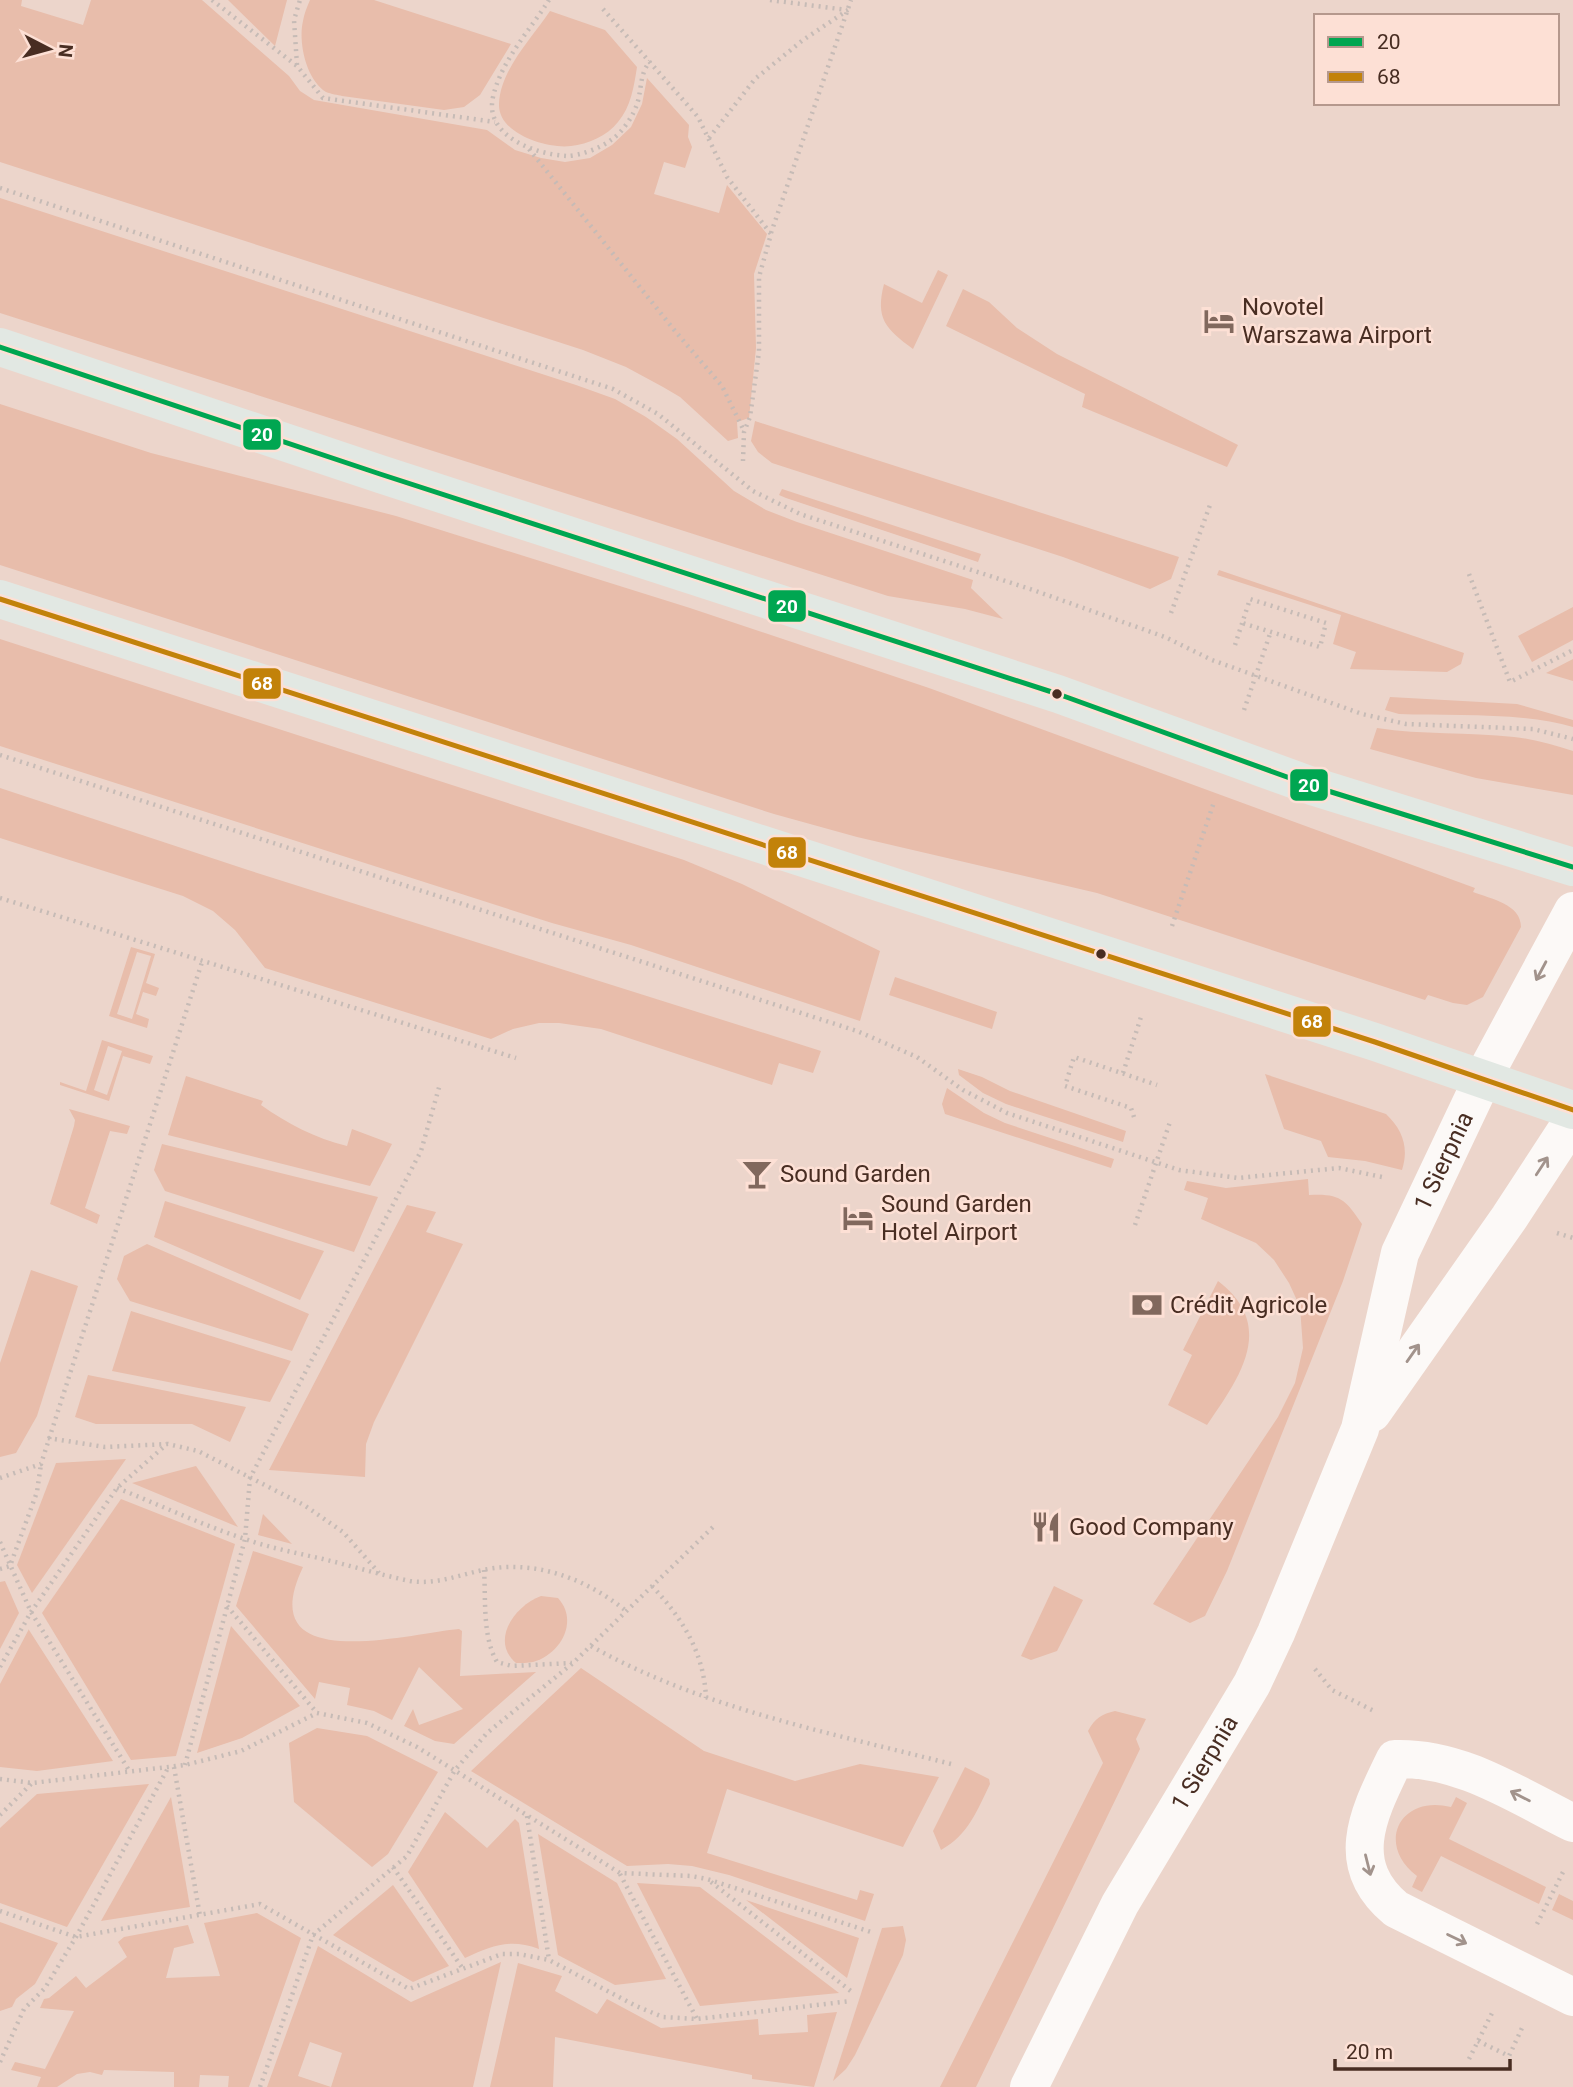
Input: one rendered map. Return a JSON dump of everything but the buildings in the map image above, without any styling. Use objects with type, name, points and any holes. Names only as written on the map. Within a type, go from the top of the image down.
[{"type":"main road","points":[[0,347],[393,479],[1058,694],[1312,786],[1573,867]]},
{"type":"main road","points":[[0,599],[1483,1078],[1573,1110]]},
{"type":"street","name":"1 Sierpnia","points":[[1029,2087],[1120,1904],[1252,1684],[1276,1633],[1360,1429],[1400,1253],[1483,1078],[1573,911]]},
{"type":"street","name":"1 Sierpnia","points":[[1360,1429],[1508,1218],[1573,1120]]},
{"type":"street","points":[[1573,1823],[1466,1770],[1430,1760],[1395,1759],[1370,1812],[1364,1836],[1366,1862],[1371,1877],[1387,1902],[1396,1909],[1573,1997]]},
{"type":"path","points":[[212,0],[297,66],[323,98],[495,122]]},
{"type":"path","points":[[297,66],[294,20],[300,0]]},
{"type":"path","points":[[549,0],[503,69],[492,99],[495,122],[506,135],[528,148],[567,156],[592,150],[611,141],[625,126],[638,102],[642,72],[650,61]]},
{"type":"path","points":[[769,0],[848,10]]},
{"type":"path","points":[[743,461],[744,432],[750,417],[760,352],[759,277],[771,234],[851,0]]},
{"type":"path","points":[[603,9],[698,117],[727,177],[771,234]]},
{"type":"path","points":[[709,138],[755,79],[803,40],[848,10]]},
{"type":"path","points":[[528,148],[722,386],[744,432]]},
{"type":"path","points":[[0,188],[613,388],[658,414],[753,491],[800,514],[1165,636],[1212,660],[1362,714],[1406,724],[1533,729],[1573,739]]},
{"type":"path","points":[[1171,613],[1210,505]]},
{"type":"path","points":[[1469,574],[1510,682],[1573,650]]},
{"type":"path","points":[[1235,645],[1242,622],[1250,599],[1326,623],[1320,647],[1242,622]]},
{"type":"path","points":[[1240,722],[1271,632]]},
{"type":"path","points":[[0,755],[857,1031],[910,1053],[963,1090],[1007,1114],[1156,1163],[1209,1176],[1237,1178],[1339,1168],[1366,1172],[1389,1180]]},
{"type":"path","points":[[1171,930],[1214,800]]},
{"type":"path","points":[[0,898],[516,1058]]},
{"type":"path","points":[[10,1566],[37,1492],[48,1438],[202,962]]},
{"type":"path","points":[[1123,1073],[1144,1009]]},
{"type":"path","points":[[1134,1117],[1131,1108],[1065,1086],[1074,1057],[1157,1085]]},
{"type":"path","points":[[185,1765],[245,1539],[250,1478],[421,1151],[440,1084]]},
{"type":"path","points":[[1135,1225],[1171,1119]]},
{"type":"path","points":[[48,1438],[105,1447],[168,1444],[198,1451],[304,1506],[343,1532],[379,1573]]},
{"type":"path","points":[[0,1667],[31,1612],[117,1488],[168,1444]]},
{"type":"path","points":[[0,1478],[41,1464]]},
{"type":"path","points":[[117,1488],[245,1539],[379,1573],[413,1581],[436,1581],[484,1569],[533,1569],[557,1573],[594,1588],[626,1611]]},
{"type":"path","points":[[260,2087],[313,1935],[407,1856],[455,1770],[486,1733],[573,1663],[715,1525]]},
{"type":"path","points":[[0,1542],[31,1612],[130,1772]]},
{"type":"path","points":[[0,1569],[10,1566]]},
{"type":"path","points":[[484,1569],[489,1639],[491,1652],[497,1662],[512,1666],[573,1663]]},
{"type":"path","points":[[652,1586],[673,1609],[689,1634],[700,1659],[706,1698]]},
{"type":"path","points":[[227,1605],[317,1713]]},
{"type":"path","points":[[591,1646],[629,1667],[706,1698],[759,1715],[955,1765]]},
{"type":"path","points":[[0,1779],[33,1783],[171,1768],[241,1751],[317,1713],[367,1723],[417,1747],[620,1873],[691,1876],[872,1932]]},
{"type":"path","points":[[171,1768],[200,1916]]},
{"type":"path","points":[[0,2062],[24,2009],[45,1988],[171,1768]]},
{"type":"path","points":[[0,1815],[33,1783]]},
{"type":"path","points":[[527,1815],[550,1960]]},
{"type":"path","points":[[1531,1934],[1567,1864]]},
{"type":"path","points":[[393,1867],[463,1969]]},
{"type":"path","points":[[620,1873],[697,2019]]},
{"type":"path","points":[[707,1880],[852,1992]]},
{"type":"path","points":[[0,1911],[76,1937],[260,1904],[409,1989],[502,1954],[519,1954],[550,1960],[663,2017],[697,2019],[850,2001]]},
{"type":"path","points":[[1469,2059],[1499,2000]]},
{"type":"path","points":[[1478,2041],[1509,2056],[1524,2024]]},
{"type":"path","points":[[0,2043],[7,2044]]},
{"type":"shaded area","points":[[0,0],[22,0],[21,6],[83,25],[91,0],[202,0],[289,76],[300,91],[314,100],[487,130],[515,150],[565,162],[590,158],[612,145],[631,127],[642,104],[647,78],[689,125],[688,137],[692,147],[685,168],[664,162],[654,194],[719,213],[727,185],[767,234],[754,274],[756,348],[749,418],[737,422],[738,438],[728,441],[680,397],[626,367],[583,350],[0,162]]},
{"type":"shaded area","points":[[228,0],[287,0],[275,46]]},
{"type":"shaded area","points":[[310,0],[374,0],[511,44],[480,95],[464,107],[444,110],[342,96],[326,92],[319,86],[305,60],[302,30]]},
{"type":"shaded area","points":[[550,11],[605,30],[637,67],[629,103],[618,122],[603,135],[577,145],[561,146],[537,142],[515,131],[506,124],[501,115],[499,104],[505,79],[518,55]]},
{"type":"shaded area","points":[[0,198],[615,399],[677,439],[734,491],[766,510],[973,580],[971,588],[1003,619],[965,609],[888,596],[0,313]]},
{"type":"shaded area","points":[[938,270],[948,275],[913,349],[885,322],[881,306],[884,284],[922,303]]},
{"type":"shaded area","points":[[963,289],[989,302],[1017,328],[1057,354],[1238,445],[1227,467],[1082,407],[1085,394],[946,326]]},
{"type":"shaded area","points":[[0,404],[151,453],[396,516],[690,608],[929,688],[1475,888],[1473,892],[1511,908],[1520,919],[1521,927],[1483,997],[1467,1005],[1428,995],[1425,1000],[1097,893],[857,837],[774,814],[0,565]]},
{"type":"shaded area","points":[[755,421],[1179,557],[1171,579],[1150,589],[1063,557],[772,463],[758,452],[751,441]]},
{"type":"shaded area","points":[[782,489],[981,554],[978,562],[786,498],[779,495]]},
{"type":"shaded area","points":[[1219,570],[1464,653],[1461,664],[1447,672],[1350,669],[1356,652],[1333,644],[1341,615],[1217,575]]},
{"type":"shaded area","points":[[1573,607],[1573,640],[1532,662],[1518,636]]},
{"type":"shaded area","points":[[0,639],[684,860],[742,884],[880,951],[860,1021],[631,945],[552,923],[0,746]]},
{"type":"shaded area","points":[[1573,659],[1573,681],[1546,673]]},
{"type":"shaded area","points":[[1390,697],[1517,704],[1573,720],[1573,727],[1510,717],[1399,714],[1385,710]]},
{"type":"shaded area","points":[[1377,728],[1514,737],[1573,751],[1573,795],[1476,778],[1370,749]]},
{"type":"shaded area","points":[[0,788],[248,870],[821,1051],[813,1073],[779,1063],[772,1085],[601,1029],[539,1023],[513,1029],[491,1039],[265,968],[235,930],[213,911],[183,896],[0,838]]},
{"type":"shaded area","points":[[131,947],[155,954],[146,983],[159,988],[156,996],[143,992],[136,1014],[149,1019],[147,1028],[109,1016]],"holes":[[[137,952],[151,956],[132,1019],[117,1014]]]},
{"type":"shaded area","points":[[895,977],[997,1012],[992,1029],[889,995]]},
{"type":"shaded area","points":[[102,1040],[153,1056],[150,1064],[123,1056],[109,1101],[60,1085],[60,1082],[86,1091]],"holes":[[[108,1046],[122,1051],[107,1095],[94,1090]]]},
{"type":"shaded area","points":[[958,1069],[1010,1091],[1126,1131],[1123,1142],[1006,1104],[983,1093],[959,1075]]},
{"type":"shaded area","points":[[1265,1074],[1386,1114],[1397,1126],[1403,1140],[1405,1154],[1402,1170],[1365,1161],[1328,1157],[1321,1141],[1284,1129]]},
{"type":"shaded area","points":[[186,1076],[263,1101],[261,1105],[281,1118],[335,1143],[347,1146],[352,1129],[392,1144],[370,1186],[168,1135]]},
{"type":"shaded area","points":[[947,1088],[984,1113],[1005,1123],[1114,1159],[1111,1168],[945,1114],[942,1104]]},
{"type":"shaded area","points":[[69,1109],[130,1126],[127,1134],[110,1131],[85,1208],[100,1215],[97,1224],[50,1204],[74,1126],[75,1120]]},
{"type":"shaded area","points":[[162,1144],[378,1197],[354,1252],[165,1191],[154,1170]]},
{"type":"shaded area","points":[[1308,1179],[1309,1195],[1328,1195],[1341,1200],[1362,1224],[1343,1281],[1227,1571],[1205,1616],[1190,1623],[1153,1604],[1278,1417],[1295,1383],[1303,1348],[1300,1307],[1274,1260],[1256,1243],[1201,1219],[1208,1198],[1184,1190],[1187,1181],[1226,1188]]},
{"type":"shaded area","points":[[165,1201],[324,1251],[300,1300],[154,1237]]},
{"type":"shaded area","points":[[407,1205],[436,1212],[426,1232],[463,1244],[374,1422],[366,1444],[365,1477],[269,1470]]},
{"type":"shaded area","points":[[147,1244],[309,1314],[292,1351],[130,1301],[117,1279],[124,1256]]},
{"type":"shaded area","points":[[31,1270],[78,1286],[37,1416],[16,1453],[0,1457],[0,1363]]},
{"type":"shaded area","points":[[1218,1281],[1236,1298],[1246,1316],[1249,1334],[1241,1370],[1207,1425],[1168,1405],[1192,1355],[1183,1350]]},
{"type":"shaded area","points":[[131,1311],[291,1361],[270,1402],[112,1371]]},
{"type":"shaded area","points":[[88,1375],[246,1407],[230,1442],[192,1424],[96,1424],[75,1417]]},
{"type":"shaded area","points":[[126,1459],[32,1593],[17,1565],[56,1463]]},
{"type":"shaded area","points":[[196,1466],[238,1527],[132,1483]]},
{"type":"shaded area","points":[[121,1499],[235,1544],[176,1756],[131,1760],[42,1613]]},
{"type":"shaded area","points":[[263,1514],[292,1544],[258,1535]]},
{"type":"shaded area","points":[[253,1551],[303,1567],[292,1602],[298,1624],[316,1636],[343,1641],[374,1640],[459,1629],[462,1631],[460,1676],[536,1672],[454,1744],[435,1741],[404,1726],[413,1709],[419,1725],[463,1709],[419,1667],[392,1720],[374,1711],[347,1705],[350,1688],[319,1682],[315,1699],[236,1606]]},
{"type":"shaded area","points":[[5,1581],[19,1613],[0,1649],[0,1582]]},
{"type":"shaded area","points":[[1054,1586],[1083,1600],[1057,1651],[1031,1660],[1021,1656]]},
{"type":"shaded area","points":[[541,1596],[558,1598],[564,1607],[567,1626],[564,1636],[552,1652],[543,1658],[533,1662],[516,1663],[505,1645],[505,1635],[514,1616]]},
{"type":"shaded area","points":[[231,1626],[300,1706],[242,1738],[197,1753]]},
{"type":"shaded area","points":[[29,1629],[113,1761],[37,1771],[0,1767],[0,1684]]},
{"type":"shaded area","points":[[581,1668],[704,1751],[795,1781],[860,1764],[939,1777],[903,1847],[727,1789],[707,1853],[857,1900],[860,1890],[874,1894],[865,1921],[729,1875],[692,1866],[627,1866],[471,1771]]},
{"type":"shaded area","points":[[1115,1711],[1146,1719],[1136,1739],[1140,1749],[976,2087],[940,2087],[1103,1763],[1088,1731],[1099,1717]]},
{"type":"shaded area","points":[[317,1728],[367,1736],[438,1772],[388,1854],[372,1867],[294,1802],[289,1743]]},
{"type":"shaded area","points":[[965,1767],[989,1779],[990,1784],[965,1830],[941,1850],[933,1831]]},
{"type":"shaded area","points":[[149,1784],[67,1927],[0,1903],[0,1828],[37,1794]]},
{"type":"shaded area","points":[[171,1797],[190,1907],[101,1921]]},
{"type":"shaded area","points":[[1456,1797],[1467,1803],[1449,1839],[1546,1887],[1539,1904],[1441,1856],[1422,1892],[1412,1887],[1417,1876],[1404,1863],[1397,1850],[1399,1825],[1407,1815],[1418,1808],[1433,1805],[1451,1807]]},
{"type":"shaded area","points":[[445,1812],[487,1848],[515,1819],[519,1823],[539,1949],[519,1944],[501,1945],[465,1958],[408,1872]]},
{"type":"shaded area","points":[[538,1834],[617,1883],[666,1979],[615,1985],[558,1955]]},
{"type":"shaded area","points":[[637,1883],[700,1887],[839,1993],[700,2006]]},
{"type":"shaded area","points":[[393,1885],[449,1966],[413,1982],[333,1935]]},
{"type":"shaded area","points":[[1559,1894],[1573,1901],[1573,1920],[1552,1910]]},
{"type":"shaded area","points":[[746,1900],[859,1938],[847,1978]]},
{"type":"shaded area","points":[[257,1913],[301,1938],[249,2087],[228,2087],[229,2076],[200,2075],[199,2087],[174,2087],[174,2072],[104,2070],[102,2075],[90,2072],[77,2074],[57,2087],[37,2087],[41,2077],[11,2070],[15,2062],[45,2069],[74,2011],[40,2008],[44,1999],[49,1998],[76,1976],[86,1988],[127,1957],[118,1942],[124,1937],[188,1925],[194,1943],[174,1948],[166,1978],[220,1976],[204,1923]]},
{"type":"shaded area","points":[[0,1922],[58,1943],[35,1984],[16,1999],[12,2007],[0,2011]]},
{"type":"shaded area","points":[[903,1926],[906,1940],[903,1955],[855,2055],[846,2069],[833,2081],[882,1928]]},
{"type":"shaded area","points":[[318,1946],[411,2002],[501,1962],[473,2087],[331,2087],[267,2087]],"holes":[[[310,2042],[342,2053],[331,2087],[298,2076]]]},
{"type":"shaded area","points":[[518,1963],[562,1976],[555,1991],[597,2014],[607,1999],[661,2028],[758,2019],[759,2035],[808,2032],[807,2015],[837,2012],[814,2087],[752,2079],[752,2075],[555,2037],[553,2087],[490,2087]]},
{"type":"transit line","name":"20","points":[[0,347],[380,474],[1058,694],[1312,786],[1573,867]]},
{"type":"transit line","name":"68","points":[[0,599],[1375,1042],[1573,1110]]},
{"type":"place","name":"Novotel Warszawa Airport","points":[[1219,321]]},
{"type":"place","name":"Sound Garden","points":[[757,1174]]},
{"type":"place","name":"Sound Garden Hotel Airport","points":[[858,1218]]},
{"type":"place","name":"Crédit Agricole","points":[[1147,1305]]},
{"type":"place","name":"Good Company","points":[[1046,1527]]}]
